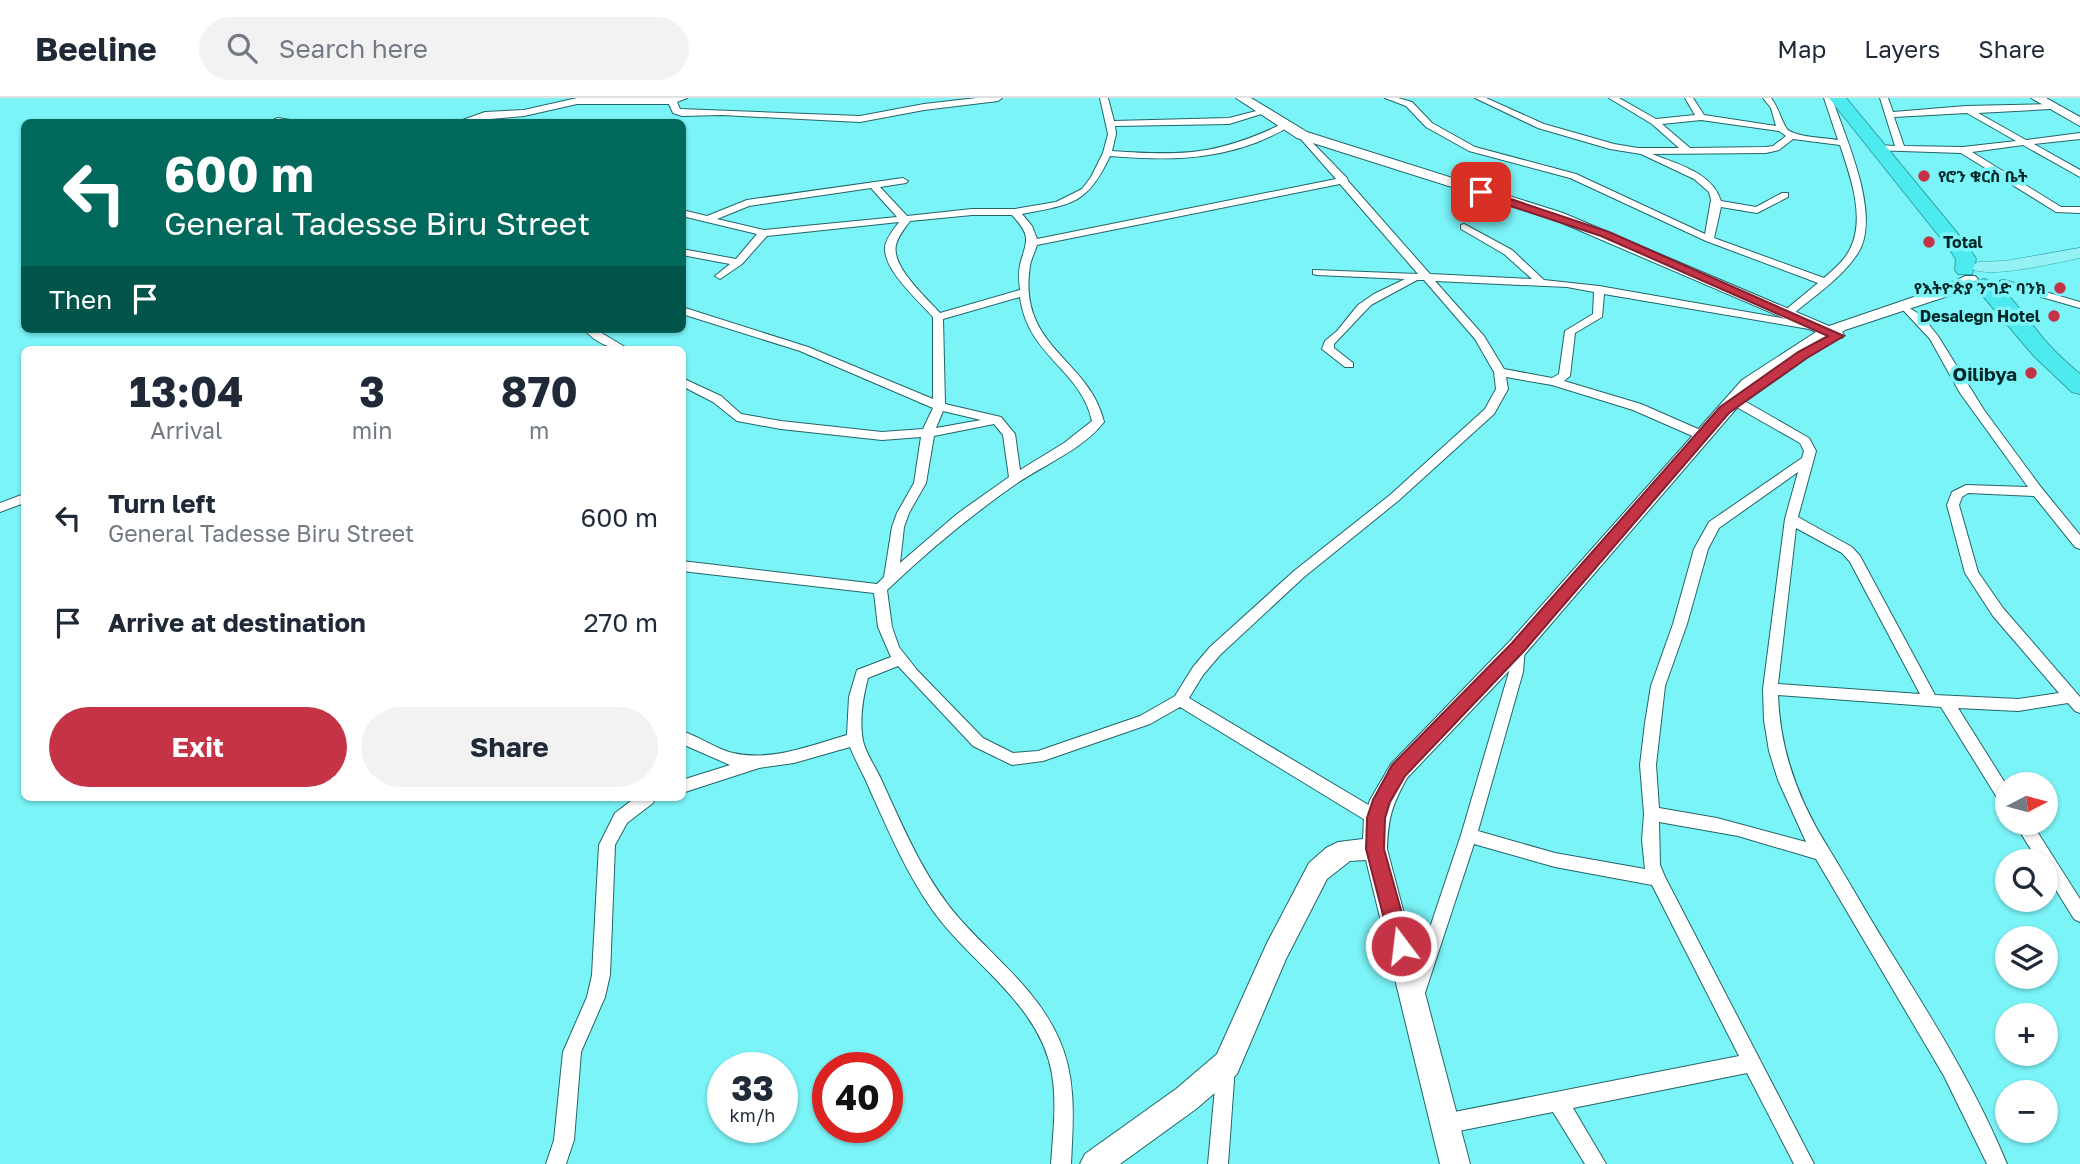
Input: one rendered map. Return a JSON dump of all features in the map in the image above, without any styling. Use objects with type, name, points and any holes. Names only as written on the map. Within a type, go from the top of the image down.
[{"type":"highway","points":[[1837,98],[1983,276],[1998,298],[2046,351],[2080,383]]},
{"type":"main road","points":[[1983,276],[2016,273],[2080,253]]},
{"type":"main road","points":[[2053,261],[2080,259]]},
{"type":"street","points":[[471,119],[485,115],[524,113],[577,101],[672,101],[683,98]]},
{"type":"street","points":[[672,101],[676,111],[682,113],[722,112],[847,119],[872,118],[924,107],[999,98]]},
{"type":"street","points":[[686,214],[764,233],[984,211],[1015,212],[1071,201],[1085,191],[1095,178],[1107,153],[1112,134],[1105,102],[1095,98]]},
{"type":"street","points":[[1242,98],[1302,135],[1558,216],[1831,332]]},
{"type":"street","points":[[1389,98],[1409,101],[1429,125],[1472,149],[1573,176],[1709,239],[1825,281]]},
{"type":"street","points":[[1479,98],[1500,101],[1541,126],[1637,151],[1699,179],[1713,191],[1717,203],[1709,239]]},
{"type":"street","points":[[1613,98],[1655,121],[1688,151]]},
{"type":"street","points":[[1689,98],[1701,117]]},
{"type":"street","points":[[1767,98],[1775,108],[1782,129]]},
{"type":"street","points":[[1788,313],[1849,259],[1862,238],[1861,202],[1828,98]]},
{"type":"street","points":[[1884,98],[1900,148]]},
{"type":"street","points":[[2036,98],[2080,122]]},
{"type":"street","points":[[1888,115],[2050,106]]},
{"type":"street","points":[[1965,109],[2020,143],[2080,174]]},
{"type":"street","points":[[1110,124],[1229,121],[1264,112]]},
{"type":"street","points":[[1655,121],[1701,117],[1782,129],[1791,136],[1842,143]]},
{"type":"street","points":[[1107,153],[1164,157],[1206,156],[1244,146],[1285,126]]},
{"type":"street","points":[[905,220],[893,239],[891,259],[938,317],[939,407],[928,433],[920,483],[898,527],[886,583],[885,628],[900,659],[978,742],[1012,759],[1038,757],[1146,720],[1180,700],[1214,651],[1299,574],[1394,498],[1490,411],[1502,389],[1500,372],[1480,338],[1302,135]]},
{"type":"street","points":[[1637,151],[1766,150],[1776,148],[1791,136]]},
{"type":"street","points":[[1876,148],[1963,150],[2080,136]]},
{"type":"street","points":[[1963,150],[2059,209],[2080,210]]},
{"type":"street","points":[[1032,243],[1344,180]]},
{"type":"street","points":[[708,219],[747,203],[903,181]]},
{"type":"street","points":[[874,186],[905,220]]},
{"type":"street","points":[[1717,203],[1757,210],[1785,195]]},
{"type":"street","points":[[1028,226],[1042,208]]},
{"type":"street","points":[[686,566],[886,583],[945,531],[1015,479],[1078,440],[1098,422],[1097,407],[1036,332],[1031,322],[1025,292],[1025,266],[1032,243],[1028,226],[1015,212]]},
{"type":"street","points":[[1464,227],[1508,252],[1540,281]]},
{"type":"street","points":[[720,276],[738,262],[764,233]]},
{"type":"street","points":[[686,253],[738,262]]},
{"type":"street","points":[[1317,272],[1413,279],[1428,277],[1540,281],[1600,289],[1831,332],[1947,299],[1983,276]]},
{"type":"street","points":[[1455,1164],[1375,849],[1376,818],[1382,800],[1399,771],[1518,647],[1701,435],[1731,406],[1831,332],[1902,303],[1962,286],[1983,276],[2080,305]]},
{"type":"street","points":[[1349,365],[1328,349],[1329,342],[1345,332],[1358,311],[1368,302],[1413,279]]},
{"type":"street","points":[[1554,382],[1564,376],[1570,331],[1598,314],[1600,289]]},
{"type":"street","points":[[938,317],[1025,292]]},
{"type":"street","points":[[1908,310],[1930,328],[1965,390],[2036,492],[2080,544]]},
{"type":"street","points":[[686,311],[804,349],[939,407],[997,420],[1009,434],[1015,479]]},
{"type":"street","points":[[593,333],[616,346]]},
{"type":"street","points":[[1500,372],[1554,382],[1637,407],[1701,435]]},
{"type":"street","points":[[686,383],[717,399],[737,416],[751,421],[882,436],[928,433],[997,420]]},
{"type":"street","points":[[1731,406],[1805,441],[1810,451],[1805,461],[1791,519],[1770,689],[1769,713],[1789,793],[1936,1044],[1997,1164]]},
{"type":"street","points":[[1804,1164],[1657,879],[1652,865],[1650,840],[1652,814],[1648,765],[1658,686],[1680,624],[1701,549],[1714,525],[1805,461]]},
{"type":"street","points":[[2036,492],[1966,489],[1956,495],[1953,505],[1972,573],[1998,612],[2075,702]]},
{"type":"street","points":[[0,508],[21,499]]},
{"type":"street","points":[[1791,519],[1847,550],[1855,559],[1930,698]]},
{"type":"street","points":[[1415,998],[1444,920],[1470,836],[1516,672],[1518,647]]},
{"type":"street","points":[[900,659],[862,674],[855,739],[903,844],[932,897],[965,938],[1012,982],[1035,1011],[1053,1044],[1063,1077],[1061,1164]]},
{"type":"street","points":[[1770,689],[1930,698],[1946,702],[2018,705],[2075,702]]},
{"type":"street","points":[[1180,700],[1376,818]]},
{"type":"street","points":[[1946,702],[1995,780]]},
{"type":"street","points":[[686,739],[730,758],[757,762],[773,761],[855,739]]},
{"type":"street","points":[[686,786],[757,762]]},
{"type":"street","points":[[556,1164],[564,1140],[572,1052],[596,997],[601,975],[607,845],[621,818],[643,801]]},
{"type":"street","points":[[1652,814],[1698,818],[1737,827],[1823,855]]},
{"type":"street","points":[[2030,835],[2080,914]]},
{"type":"street","points":[[1470,836],[1555,860],[1657,879]]},
{"type":"street","points":[[1218,1164],[1227,1064],[1276,953],[1318,871],[1335,856],[1347,850],[1375,849]]},
{"type":"street","points":[[1444,1124],[1752,1063]]},
{"type":"street","points":[[1095,1164],[1186,1099],[1227,1064]]},
{"type":"street","points":[[1558,1102],[1595,1164]]},
{"type":"place","name":"የሮን ቁርስ ቤት","points":[[1924,176]]},
{"type":"place","name":"Total","points":[[1929,242]]},
{"type":"place","name":"የእትዮጵያ ንግድ ባንክ","points":[[2060,288]]},
{"type":"place","name":"Desalegn Hotel","points":[[2054,316]]},
{"type":"place","name":"Oilibya","points":[[2031,373]]},
{"type":"route","points":[[1401,946],[1375,849],[1376,818],[1388,787],[1399,771],[1518,647],[1652,495],[1710,424],[1725,410],[1803,355],[1838,336],[1605,234],[1481,192]]}]
